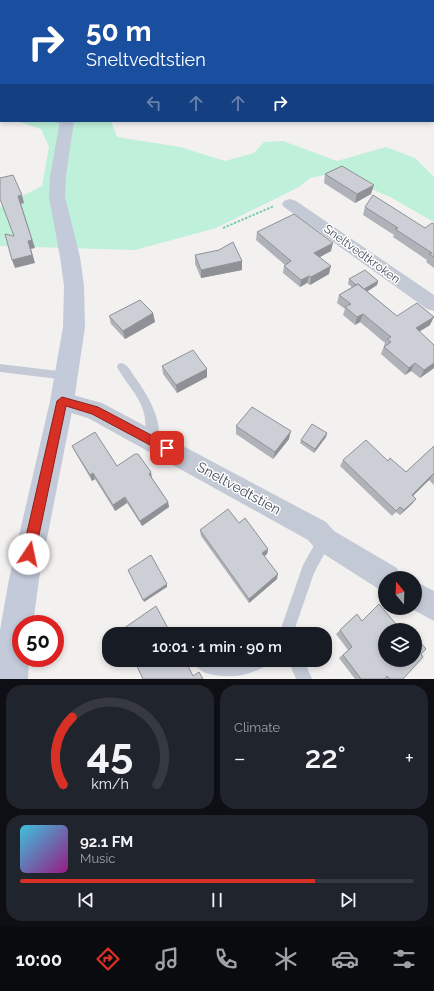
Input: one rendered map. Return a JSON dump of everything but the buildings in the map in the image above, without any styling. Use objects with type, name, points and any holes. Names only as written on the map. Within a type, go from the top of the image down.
[{"type":"main road","points":[[11,679],[14,643],[24,580],[67,376],[74,326],[74,286],[70,258],[59,215],[57,189],[63,122]]},
{"type":"street","name":"Sneltvedtkroken","points":[[290,204],[303,211],[412,290],[434,304]]},
{"type":"street","name":"Sneltvedtstien","points":[[62,401],[94,410],[153,441],[317,531],[325,540],[378,572]]},
{"type":"street","points":[[422,599],[434,607]]},
{"type":"lane","points":[[122,367],[146,402],[153,423],[153,441]]},
{"type":"lane","points":[[0,368],[67,376]]},
{"type":"lane","points":[[288,627],[308,570],[325,540]]},
{"type":"lane","points":[[205,667],[210,672],[222,678],[229,677],[249,667]]},
{"type":"lane","points":[[299,667],[304,679]]},
{"type":"path","points":[[224,228],[273,206],[282,203],[290,204]]},
{"type":"green space","points":[[20,122],[111,122],[117,137],[180,147],[225,161],[254,153],[264,142],[283,141],[337,161],[386,147],[415,158],[434,177],[434,222],[390,197],[334,173],[310,178],[299,187],[216,228],[135,250],[0,246],[0,207],[42,186],[49,147],[41,129]]},
{"type":"route","points":[[29,554],[36,515],[62,401],[94,410],[167,448]]}]
